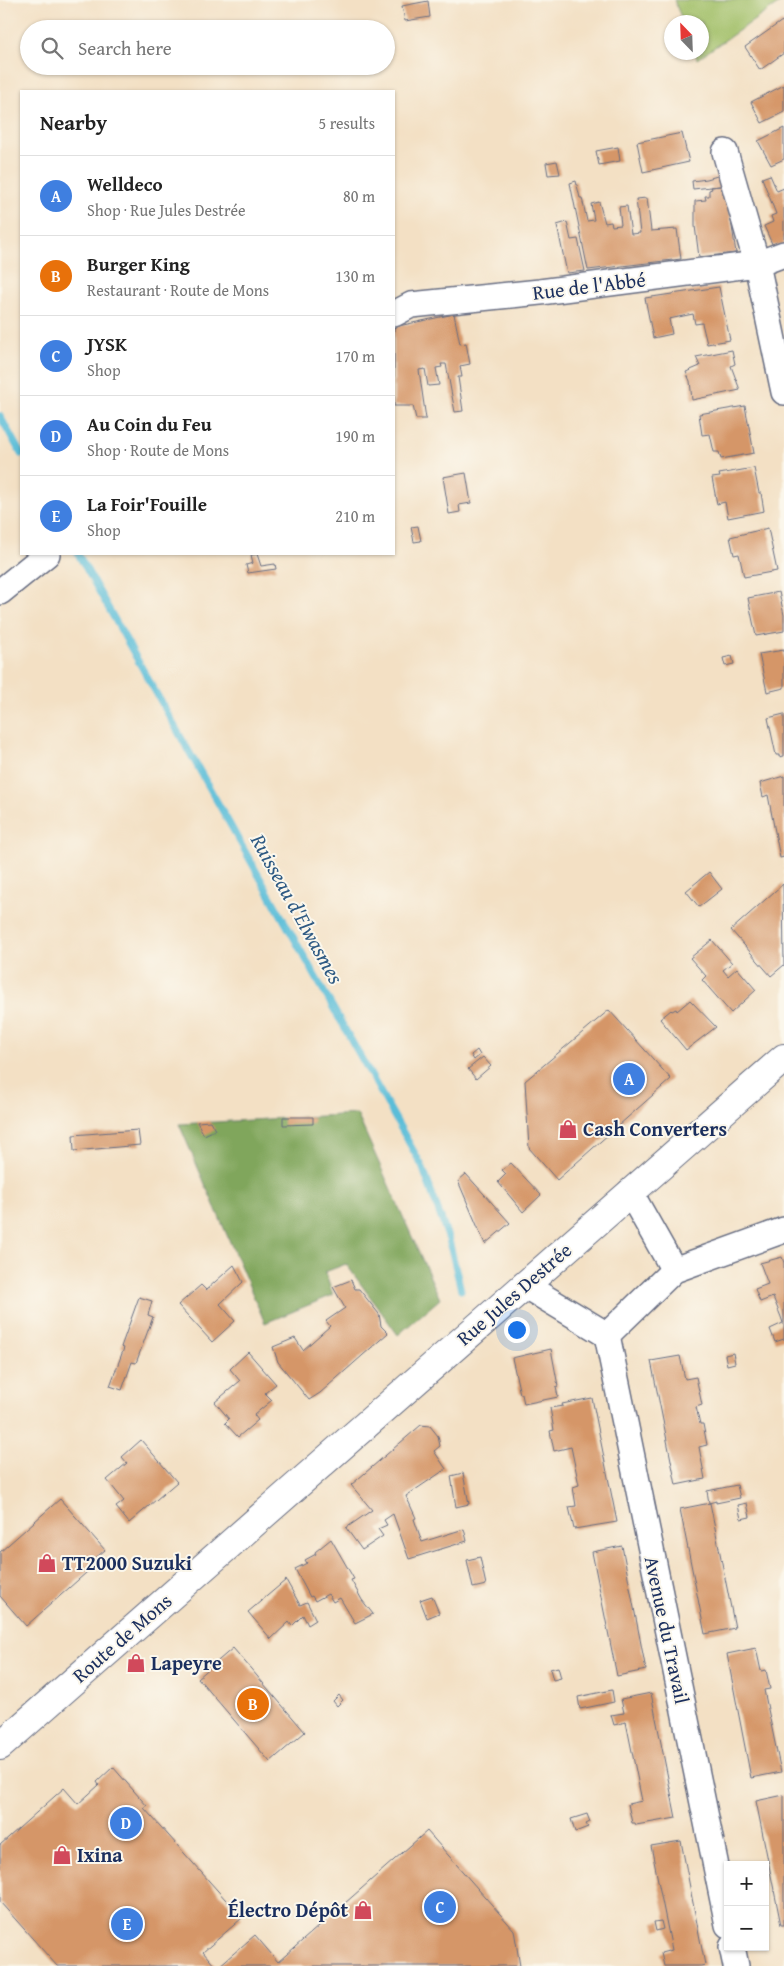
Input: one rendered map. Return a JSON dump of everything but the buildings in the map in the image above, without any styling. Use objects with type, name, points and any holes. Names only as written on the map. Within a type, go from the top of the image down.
[{"type":"main road","name":"Rue Jules Destrée","points":[[244,1531],[784,1058]]},
{"type":"main road","name":"Route de Mons","points":[[0,1746],[244,1531]]},
{"type":"street","points":[[725,152],[757,264],[784,392]]},
{"type":"street","name":"Rue de l'Abbé","points":[[395,313],[411,305],[540,292],[757,264],[784,254]]},
{"type":"street","points":[[0,592],[46,555]]},
{"type":"street","points":[[630,1192],[674,1270]]},
{"type":"street","points":[[524,1285],[607,1335],[674,1270],[784,1230]]},
{"type":"street","name":"Avenue du Travail","points":[[607,1335],[724,1906]]},
{"type":"street","points":[[733,1951],[736,1966]]},
{"type":"green space","points":[[674,0],[784,0],[709,51],[709,15],[680,15]]},
{"type":"green space","points":[[357,1114],[440,1299],[398,1335],[346,1264],[325,1272],[333,1295],[265,1323],[179,1124]]},
{"type":"waterway","name":"Ruisseau d'Elwasmes","points":[[0,416],[20,452]]},
{"type":"waterway","name":"Ruisseau d'Elwasmes","points":[[79,555],[422,1166],[449,1240],[461,1290]]},
{"type":"place","name":"Welldeco","points":[[629,1079]]},
{"type":"place","name":"Cash Converters","points":[[568,1129]]},
{"type":"place","name":"TT2000 Suzuki","points":[[47,1563]]},
{"type":"place","name":"Lapeyre","points":[[136,1663]]},
{"type":"place","name":"Burger King","points":[[253,1704]]},
{"type":"place","name":"Au Coin du Feu","points":[[126,1823]]},
{"type":"place","name":"Ixina","points":[[62,1855]]},
{"type":"place","name":"JYSK","points":[[440,1907]]},
{"type":"place","name":"Électro Dépôt","points":[[363,1910]]},
{"type":"place","name":"La Foir'Fouille","points":[[127,1924]]}]
